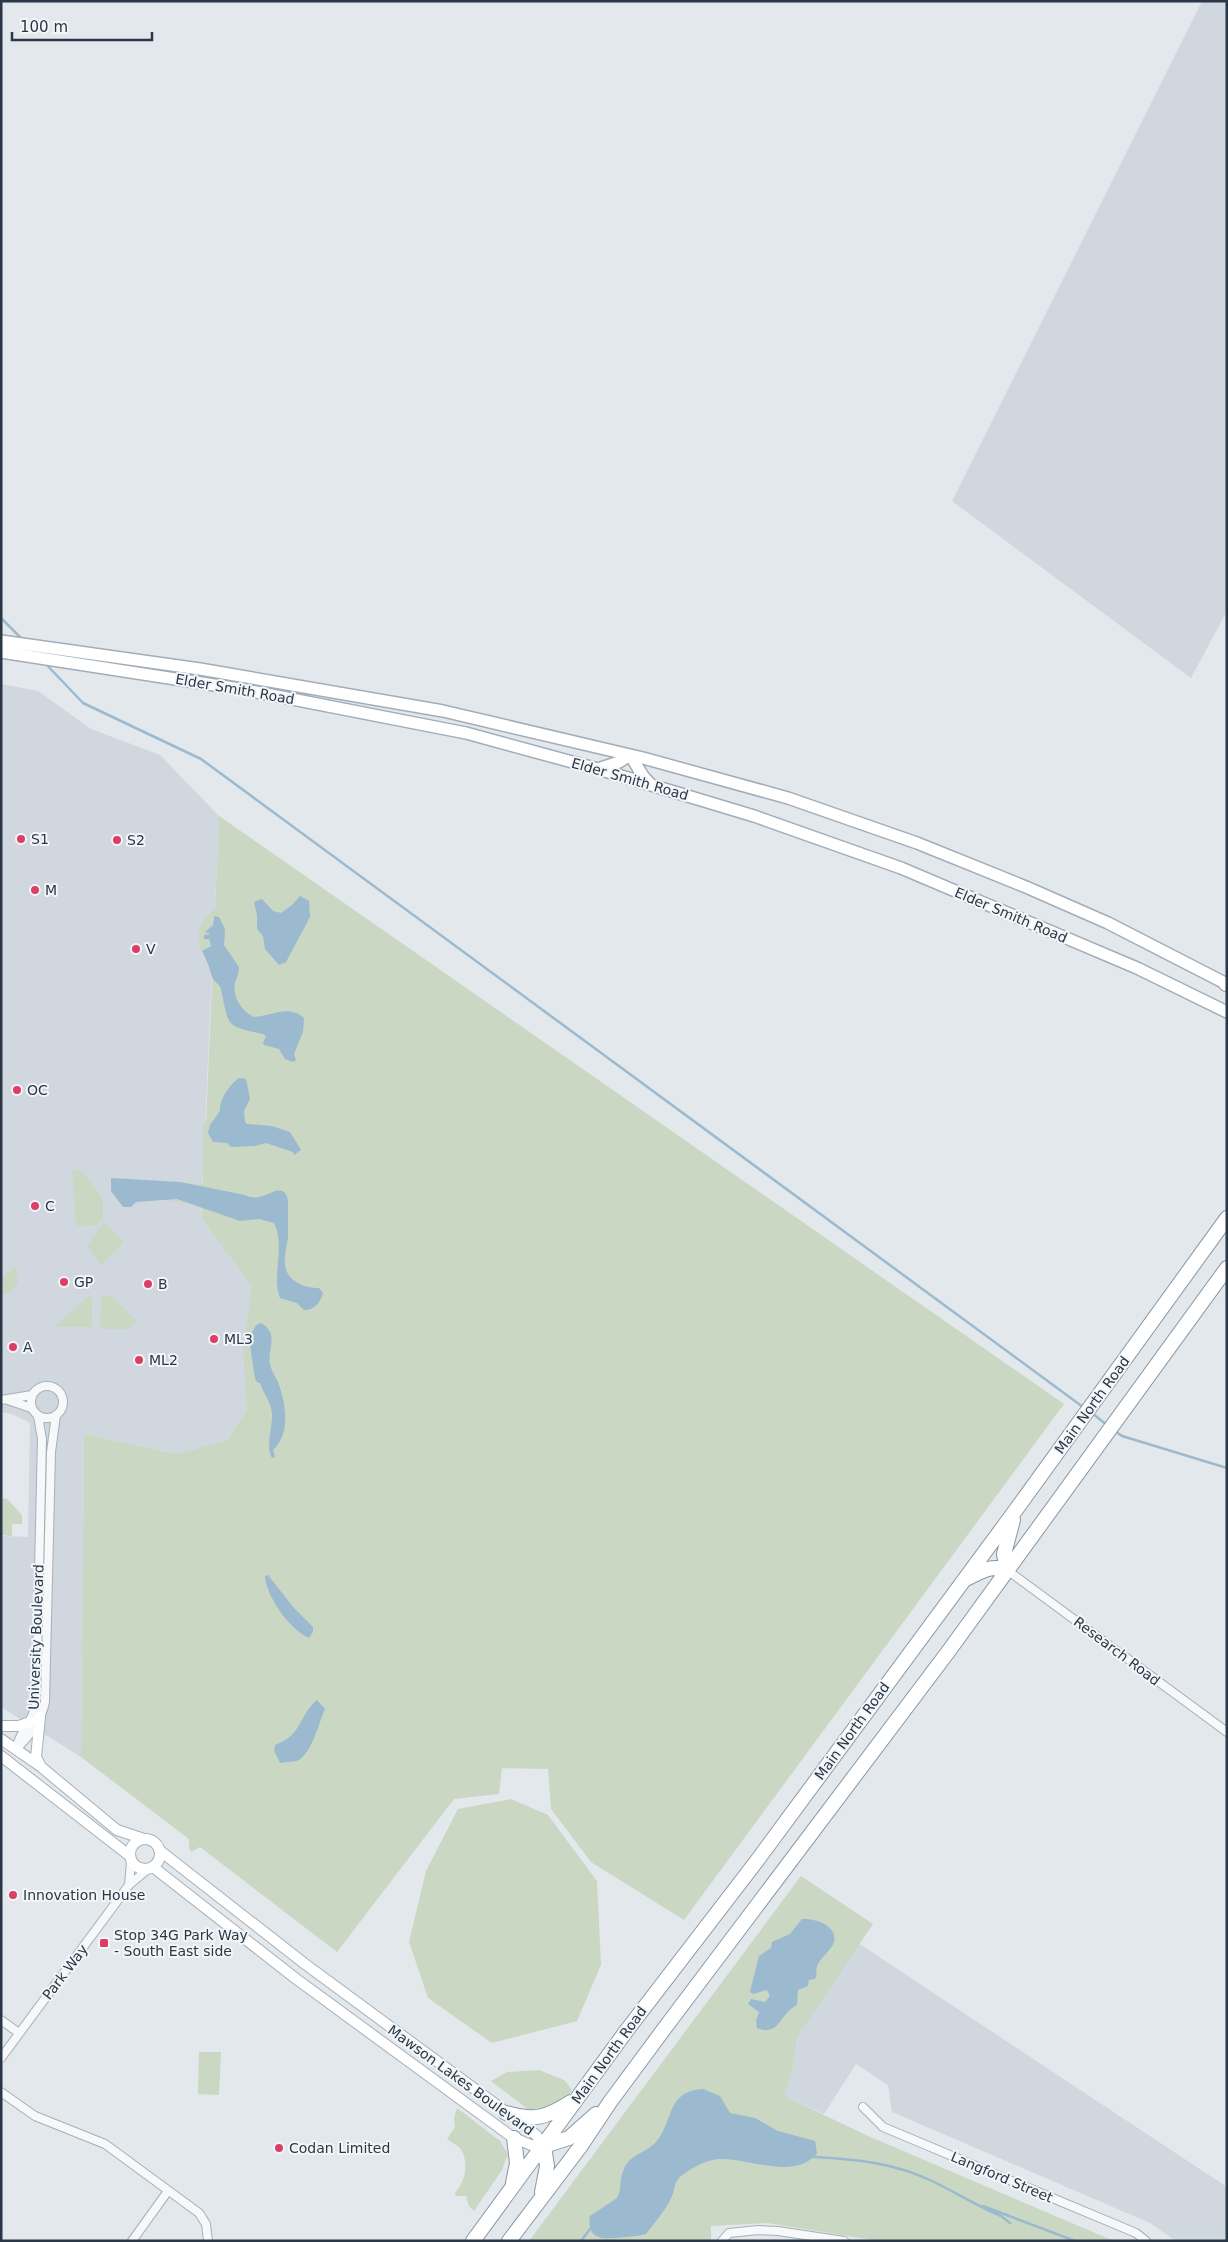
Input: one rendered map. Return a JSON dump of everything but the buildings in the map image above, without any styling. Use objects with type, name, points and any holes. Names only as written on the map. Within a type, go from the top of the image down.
[{"type":"highway","name":"Main North Road","points":[[473,2241],[627,2030],[756,1862],[1016,1511],[1227,1218]]},
{"type":"highway","name":"Main North Road","points":[[509,2241],[580,2147],[610,2102],[1112,1428],[1227,1268]]},
{"type":"highway","points":[[964,1580],[992,1567],[1007,1570],[1004,1554],[1016,1511]]},
{"type":"highway","points":[[506,2112],[524,2118],[542,2117],[578,2098]]},
{"type":"highway","points":[[538,2202],[546,2176],[547,2159],[544,2146],[569,2138],[610,2102]]},
{"type":"highway","points":[[512,2188],[517,2163],[514,2138]]},
{"type":"main road","name":"Elder Smith Road","points":[[6,641],[255,678],[444,711],[630,754],[788,798],[917,843],[1026,887],[1108,923],[1226,984]]},
{"type":"main road","name":"Elder Smith Road","points":[[1,652],[240,689],[466,733],[598,769],[754,816],[901,868],[1137,968],[1227,1012]]},
{"type":"main road","points":[[598,769],[619,762],[630,754],[643,776],[653,786]]},
{"type":"street","points":[[47,1386],[58,1391],[63,1404],[56,1415],[47,1419],[38,1416],[31,1408],[4,1400],[32,1395],[40,1388],[47,1386]]},
{"type":"street","points":[[31,1408],[32,1395]]},
{"type":"street","name":"University Boulevard","points":[[16,1749],[40,1717],[46,1689],[51,1445],[56,1415]]},
{"type":"street","name":"University Boulevard","points":[[16,1749],[18,1738],[30,1722],[35,1711],[42,1439],[38,1416]]},
{"type":"street","name":"Research Road","points":[[1007,1570],[1227,1732]]},
{"type":"street","points":[[40,1717],[36,1757],[40,1766]]},
{"type":"street","points":[[1,1726],[19,1726],[30,1722]]},
{"type":"street","points":[[1,1739],[16,1749],[40,1766],[117,1830],[153,1842],[159,1850],[159,1859],[151,1868],[138,1868],[130,1858],[4,1758],[16,1749]]},
{"type":"street","points":[[129,1885],[132,1846],[135,1842],[144,1839]]},
{"type":"street","name":"Mawson Lakes Boulevard","points":[[159,1850],[305,1964],[536,2134],[544,2146]]},
{"type":"street","name":"Mawson Lakes Boulevard","points":[[151,1868],[295,1978],[514,2138],[531,2145],[544,2146]]},
{"type":"street","name":"Park Way","points":[[1,2058],[129,1885],[151,1868]]},
{"type":"street","points":[[1,2020],[19,2034]]},
{"type":"street","points":[[1,2092],[35,2116],[105,2144],[199,2213],[206,2224],[208,2241]]},
{"type":"street","name":"Langford Street","points":[[863,2106],[883,2127],[1136,2233],[1146,2241]]},
{"type":"street","points":[[132,2241],[168,2191]]},
{"type":"street","points":[[723,2239],[733,2232],[758,2230],[844,2241]]},
{"type":"shaded area","points":[[1202,1],[1227,1],[1227,611],[1191,678],[952,501]]},
{"type":"shaded area","points":[[1,684],[38,691],[91,729],[160,755],[219,816],[201,1216],[252,1287],[247,1409],[227,1440],[177,1454],[84,1434],[81,1757],[1,1707],[1,1536],[28,1537],[30,1423],[12,1414],[1,1412]]},
{"type":"shaded area","points":[[858,1943],[1227,2187],[1227,2241],[1176,2241],[1150,2223],[892,2112],[888,2085],[856,2064],[824,2114],[783,2096],[793,2069],[797,2037]]},
{"type":"green space","points":[[219,816],[1064,1404],[684,1920],[591,1862],[551,1809],[548,1769],[502,1768],[499,1794],[454,1799],[337,1952],[200,1847],[191,1852],[189,1839],[81,1757],[84,1434],[177,1454],[227,1440],[247,1409],[243,1347],[252,1287],[201,1217],[202,1209],[193,1204],[157,1199],[177,1199],[202,1206],[203,1187],[180,1182],[203,1184],[203,1125],[206,1121],[215,916],[212,918],[213,925],[205,931],[212,934],[209,939],[211,945],[202,951],[199,945],[198,933],[205,918],[215,909]]},
{"type":"green space","points":[[72,1170],[81,1170],[103,1199],[103,1218],[97,1225],[76,1226]]},
{"type":"green space","points":[[104,1222],[124,1242],[101,1266],[87,1246]]},
{"type":"green space","points":[[14,1267],[17,1272],[18,1281],[11,1292],[1,1295],[1,1279]]},
{"type":"green space","points":[[101,1296],[111,1296],[137,1321],[130,1329],[100,1329]]},
{"type":"green space","points":[[87,1297],[92,1297],[92,1327],[55,1327]]},
{"type":"green space","points":[[1,1498],[7,1499],[22,1515],[22,1524],[12,1524],[12,1536],[1,1535]]},
{"type":"green space","points":[[511,1799],[548,1815],[597,1881],[601,1965],[577,2021],[492,2043],[428,1998],[409,1942],[426,1871],[458,1809]]},
{"type":"green space","points":[[801,1876],[873,1924],[797,2037],[793,2069],[784,2096],[868,2136],[1114,2241],[879,2241],[767,2223],[711,2226],[711,2241],[529,2241]]},
{"type":"green space","points":[[199,2052],[221,2052],[219,2095],[198,2094]]},
{"type":"green space","points":[[539,2070],[564,2080],[572,2090],[559,2105],[550,2109],[530,2111],[491,2081],[507,2072]]},
{"type":"green space","points":[[457,2108],[500,2141],[508,2154],[502,2170],[474,2211],[469,2206],[466,2196],[456,2196],[455,2193],[464,2178],[465,2172],[465,2159],[460,2148],[447,2139],[455,2127],[454,2118]]},
{"type":"water","points":[[300,896],[309,901],[310,917],[286,962],[279,965],[265,949],[263,936],[257,929],[257,915],[254,902],[262,899],[273,911],[281,913]]},
{"type":"water","points":[[214,916],[219,917],[225,929],[224,945],[239,967],[234,988],[242,1007],[254,1017],[286,1011],[298,1014],[304,1018],[303,1032],[294,1054],[296,1060],[293,1062],[285,1059],[279,1049],[264,1045],[266,1036],[263,1034],[241,1029],[230,1022],[225,1011],[221,989],[212,977],[202,951],[211,946],[209,939],[204,939],[204,935],[211,934],[205,932],[213,925]]},
{"type":"water","points":[[239,1078],[246,1079],[250,1099],[244,1111],[245,1122],[247,1124],[272,1126],[290,1132],[301,1150],[294,1155],[293,1152],[266,1143],[255,1146],[231,1147],[227,1143],[213,1142],[208,1133],[210,1125],[220,1111],[221,1102],[226,1093]]},
{"type":"water","points":[[111,1178],[180,1182],[251,1197],[262,1196],[280,1190],[284,1192],[288,1203],[286,1270],[292,1279],[302,1285],[319,1288],[323,1293],[320,1300],[314,1307],[304,1310],[297,1303],[280,1298],[277,1280],[279,1242],[274,1223],[259,1219],[240,1221],[177,1199],[136,1202],[131,1207],[123,1207],[111,1191]]},
{"type":"water","points":[[261,1323],[270,1332],[272,1342],[270,1364],[281,1391],[285,1409],[285,1427],[279,1443],[273,1450],[275,1457],[272,1458],[269,1442],[272,1413],[269,1401],[260,1383],[255,1379],[249,1338],[256,1325]]},
{"type":"water","points":[[268,1575],[294,1608],[313,1627],[313,1632],[309,1638],[294,1628],[274,1602],[266,1584],[265,1576]]},
{"type":"water","points":[[317,1700],[325,1709],[306,1753],[296,1761],[280,1763],[274,1750],[275,1745],[284,1741],[296,1731],[306,1712]]},
{"type":"water","points":[[802,1919],[818,1921],[829,1927],[834,1936],[834,1942],[818,1964],[815,1979],[809,1980],[808,1986],[798,1990],[797,2005],[775,2027],[765,2030],[757,2028],[756,2021],[759,2012],[748,2004],[751,1999],[765,2002],[770,1996],[767,1990],[753,1994],[750,1992],[759,1956],[771,1948],[772,1942],[790,1934]]},
{"type":"water","points":[[703,2089],[720,2096],[730,2113],[755,2118],[778,2131],[815,2141],[817,2153],[808,2161],[797,2166],[771,2166],[721,2159],[704,2163],[688,2171],[677,2180],[667,2206],[646,2234],[611,2238],[594,2235],[591,2231],[590,2216],[617,2198],[620,2191],[622,2172],[627,2164],[656,2142],[662,2134],[672,2108],[683,2095],[691,2091]]},
{"type":"waterway","points":[[1,618],[23,640]]},
{"type":"waterway","points":[[44,662],[83,703],[201,759],[1083,1407]]},
{"type":"waterway","points":[[1092,1413],[1107,1425]]},
{"type":"waterway","points":[[1115,1431],[1122,1436],[1227,1468]]},
{"type":"waterway","points":[[814,2157],[874,2163],[904,2170],[941,2185],[1001,2216],[1010,2223]]},
{"type":"waterway","points":[[983,2206],[1075,2241]]},
{"type":"waterway","points":[[581,2241],[590,2229]]},
{"type":"place","name":"S1","points":[[21,839]]},
{"type":"place","name":"S2","points":[[117,840]]},
{"type":"place","name":"M","points":[[35,890]]},
{"type":"place","name":"V","points":[[136,949]]},
{"type":"place","name":"OC","points":[[17,1090]]},
{"type":"place","name":"C","points":[[35,1206]]},
{"type":"place","name":"GP","points":[[64,1282]]},
{"type":"place","name":"B","points":[[148,1284]]},
{"type":"place","name":"ML3","points":[[214,1339]]},
{"type":"place","name":"A","points":[[13,1347]]},
{"type":"place","name":"ML2","points":[[139,1360]]},
{"type":"place","name":"Innovation House","points":[[13,1895]]},
{"type":"place","name":"Stop 34G Park Way - South East side","points":[[104,1943]]},
{"type":"place","name":"Codan Limited","points":[[279,2148]]}]
